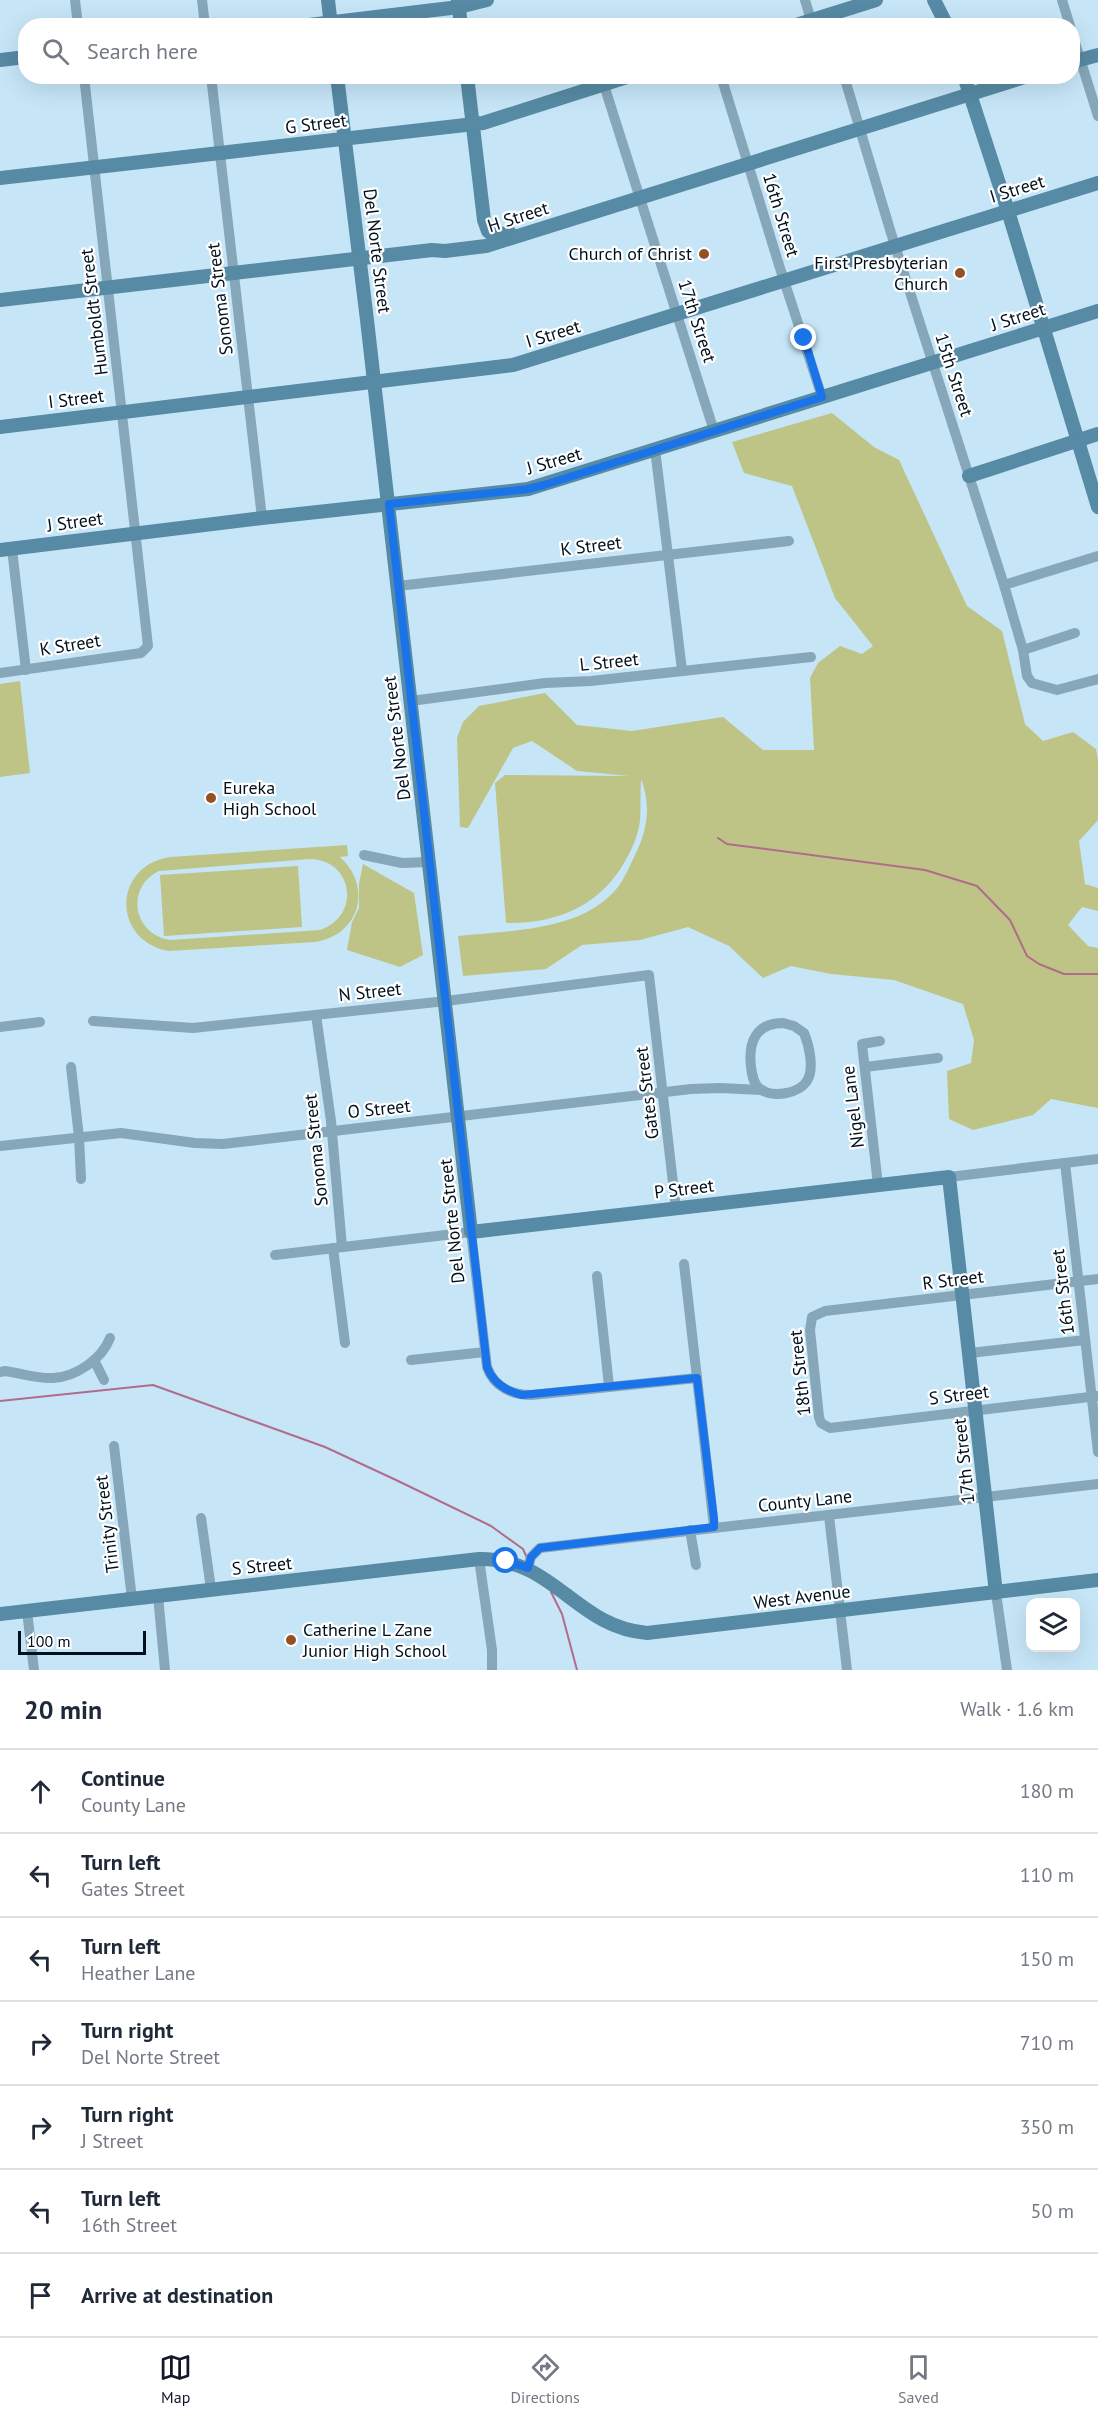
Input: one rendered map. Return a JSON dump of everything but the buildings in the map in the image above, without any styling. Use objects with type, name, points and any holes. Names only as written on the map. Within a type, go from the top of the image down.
[{"type":"street","points":[[75,0],[77,18]]},
{"type":"street","points":[[202,0],[204,18]]},
{"type":"street","points":[[328,0],[330,18]]},
{"type":"street","points":[[367,18],[487,0]]},
{"type":"street","points":[[805,0],[810,18]]},
{"type":"street","points":[[834,18],[876,0]]},
{"type":"street","points":[[934,0],[943,18]]},
{"type":"street","points":[[1062,0],[1068,18]]},
{"type":"street","points":[[458,3],[460,18]]},
{"type":"street","points":[[1080,60],[1098,54]]},
{"type":"street","points":[[0,60],[18,58]]},
{"type":"street","points":[[1080,69],[1098,116]]},
{"type":"street","name":"Humboldt Street","points":[[85,84],[149,638],[146,650]]},
{"type":"street","name":"Sonoma Street","points":[[212,84],[262,518]]},
{"type":"street","name":"Del Norte Street","points":[[338,84],[389,504],[485,1352],[490,1375],[505,1389],[522,1395],[609,1386]]},
{"type":"street","points":[[468,84],[484,220],[489,231],[493,235],[503,236],[537,225],[550,226]]},
{"type":"street","name":"G Street","points":[[0,178],[483,123],[607,84]]},
{"type":"street","name":"16th Street","points":[[723,84],[822,397]]},
{"type":"street","name":"15th Street","points":[[846,84],[1004,585],[1023,650],[1024,668],[1032,683],[1057,690],[1098,679]]},
{"type":"street","points":[[967,84],[1008,211],[1098,507]]},
{"type":"street","name":"H Street","points":[[0,300],[359,258],[486,246],[1004,84]]},
{"type":"street","name":"17th Street","points":[[604,85],[714,431]]},
{"type":"street","name":"I Street","points":[[0,427],[513,365],[1098,183]]},
{"type":"street","points":[[432,250],[444,244],[475,240],[481,232],[484,220]]},
{"type":"street","name":"J Street","points":[[6,550],[136,532],[528,489],[1098,310]]},
{"type":"street","points":[[969,476],[1098,434]]},
{"type":"street","points":[[655,449],[682,670]]},
{"type":"street","name":"K Street","points":[[398,586],[789,541]]},
{"type":"street","points":[[6,550],[26,670]]},
{"type":"street","points":[[1004,585],[1098,556]]},
{"type":"street","points":[[1023,650],[1075,633]]},
{"type":"street","name":"K Street","points":[[0,673],[141,653],[146,650]]},
{"type":"street","name":"L Street","points":[[411,701],[544,683],[569,683],[811,657]]},
{"type":"street","points":[[364,855],[402,863],[430,862]]},
{"type":"street","name":"N Street","points":[[93,1021],[193,1028],[446,1001],[649,975]]},
{"type":"street","name":"Gates Street","points":[[649,975],[676,1209]]},
{"type":"street","name":"Sonoma Street","points":[[316,1015],[332,1131],[345,1343]]},
{"type":"street","points":[[0,1027],[40,1022]]},
{"type":"street","points":[[772,1024],[789,1024],[799,1029],[806,1039],[810,1058],[808,1079],[791,1092],[777,1094],[762,1090],[756,1085],[752,1074],[750,1053],[753,1037],[758,1030],[772,1024]]},
{"type":"street","name":"Nigel Lane","points":[[878,1185],[862,1044],[880,1041]]},
{"type":"street","points":[[865,1067],[938,1058]]},
{"type":"street","points":[[70,1067],[79,1137],[81,1179]]},
{"type":"street","name":"O Street","points":[[0,1146],[121,1134],[215,1144],[664,1093],[720,1088],[762,1090]]},
{"type":"street","name":"P Street","points":[[275,1255],[1098,1159]]},
{"type":"street","name":"16th Street","points":[[1065,1163],[1085,1340],[1095,1397],[1098,1452]]},
{"type":"street","name":"17th Street","points":[[949,1177],[1006,1670]]},
{"type":"street","points":[[684,1264],[714,1527]]},
{"type":"street","points":[[597,1276],[609,1386],[697,1378]]},
{"type":"street","name":"R Street","points":[[812,1317],[825,1311],[1098,1280]]},
{"type":"street","name":"18th Street","points":[[812,1317],[810,1330],[818,1414],[824,1425]]},
{"type":"street","points":[[0,1372],[53,1378],[76,1372],[107,1347],[110,1338]]},
{"type":"street","points":[[970,1353],[1085,1340]]},
{"type":"street","points":[[411,1360],[485,1352]]},
{"type":"street","points":[[94,1359],[104,1380]]},
{"type":"street","name":"S Street","points":[[824,1425],[834,1428],[1095,1397]]},
{"type":"street","name":"Trinity Street","points":[[114,1446],[132,1599]]},
{"type":"street","name":"County Lane","points":[[528,1568],[531,1557],[540,1548],[1098,1484]]},
{"type":"street","points":[[829,1516],[847,1670]]},
{"type":"street","points":[[201,1518],[211,1589]]},
{"type":"street","points":[[690,1530],[696,1565]]},
{"type":"street","points":[[479,1559],[492,1650],[492,1670]]},
{"type":"street","name":"S Street","points":[[0,1614],[479,1559],[506,1561],[528,1568]]},
{"type":"street","name":"West Avenue","points":[[528,1568],[547,1579],[600,1619],[636,1632],[647,1633],[1098,1580]]},
{"type":"street","points":[[158,1596],[165,1670]]},
{"type":"street","points":[[27,1611],[34,1670]]},
{"type":"green space","points":[[832,413],[874,447],[899,460],[967,606],[1002,631],[1025,724],[1043,741],[1073,732],[1096,749],[1098,820],[1079,841],[1085,884],[1098,888],[1098,911],[1082,907],[1068,925],[1088,946],[1098,948],[1098,1108],[1051,1099],[1033,1115],[973,1130],[949,1119],[947,1071],[971,1063],[974,1040],[963,1004],[894,980],[831,974],[791,966],[763,978],[729,946],[688,927],[640,940],[582,945],[546,969],[463,976],[458,936],[522,930],[566,921],[603,902],[625,876],[643,836],[647,817],[646,798],[641,779],[640,821],[637,833],[627,857],[611,882],[586,903],[557,917],[524,923],[506,923],[495,783],[505,775],[629,776],[577,771],[532,741],[513,748],[468,828],[460,827],[457,738],[463,722],[479,706],[545,693],[577,725],[632,731],[723,717],[763,750],[814,750],[810,678],[818,663],[840,646],[862,654],[873,646],[835,598],[792,486],[744,473],[732,442]]},
{"type":"green space","points":[[20,681],[30,773],[0,777],[0,684]]},
{"type":"green space","points":[[347,845],[348,856],[340,857],[350,869],[356,882],[357,908],[343,930],[330,938],[315,942],[169,951],[150,944],[137,933],[129,919],[126,904],[129,888],[137,874],[151,863],[170,857]],"holes":[[[309,859],[324,861],[335,868],[343,878],[347,889],[347,901],[342,913],[333,923],[320,930],[170,940],[158,936],[141,920],[138,909],[141,888],[148,878],[159,871]]]},
{"type":"green space","points":[[363,864],[414,893],[423,955],[400,967],[347,950],[352,922],[359,908],[359,884]]},
{"type":"green space","points":[[298,866],[302,927],[164,936],[160,875]]},
{"type":"waterway","points":[[718,838],[727,844],[925,870],[977,886],[1010,920],[1027,956],[1039,964],[1064,974],[1098,974]]},
{"type":"waterway","points":[[0,1401],[153,1385],[325,1447],[491,1526],[523,1549],[527,1558]]},
{"type":"waterway","points":[[551,1592],[562,1614],[577,1670]]},
{"type":"place","name":"Church of Christ","points":[[704,254]]},
{"type":"place","name":"First Presbyterian Church","points":[[960,273]]},
{"type":"place","name":"Eureka High School","points":[[211,798]]},
{"type":"place","name":"Catherine L Zane Junior High School","points":[[291,1640]]},
{"type":"route","points":[[506,1561],[528,1568],[531,1557],[540,1548],[714,1527],[714,1519],[697,1378],[522,1395],[499,1385],[490,1375],[487,1367],[389,504],[528,489],[822,397],[804,338]]}]
